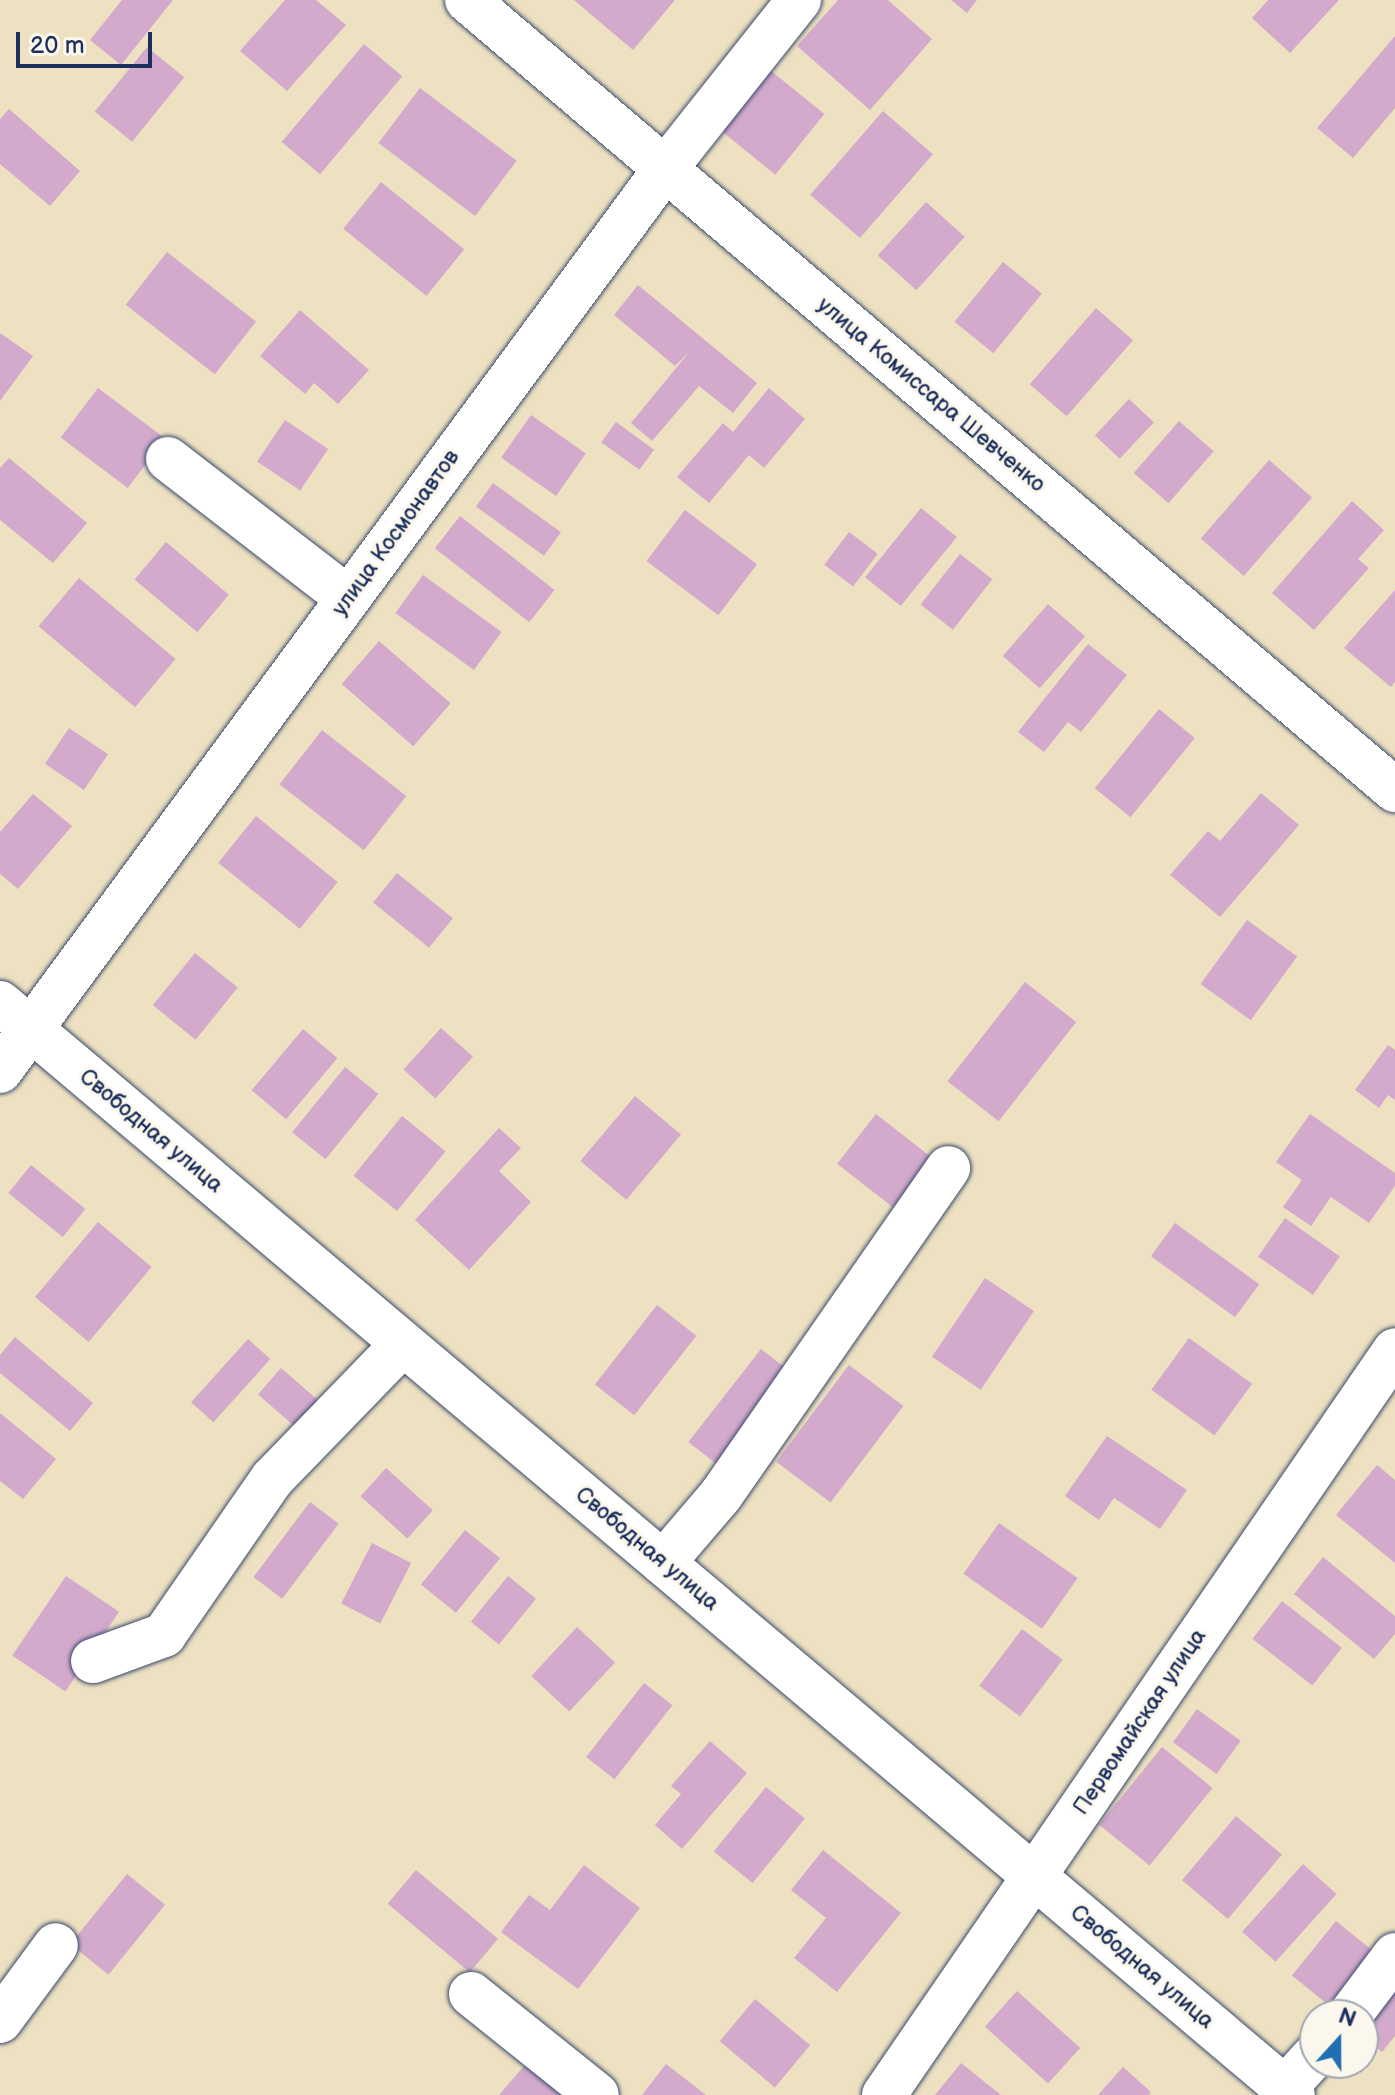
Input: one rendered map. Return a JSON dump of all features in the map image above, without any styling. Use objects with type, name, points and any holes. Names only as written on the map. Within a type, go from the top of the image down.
[{"type":"street","name":"улица Комиссара Шевченко","points":[[467,0],[1395,790]]},
{"type":"street","name":"улица Космонавтов","points":[[0,1071],[15,1016],[348,598],[665,169],[799,0]]},
{"type":"street","points":[[168,459],[348,598]]},
{"type":"street","name":"Свободная улица","points":[[15,1016],[1289,2092]]},
{"type":"street","points":[[663,1563],[721,1495],[948,1168]]},
{"type":"street","points":[[93,1661],[164,1635],[272,1479],[403,1344]]},
{"type":"street","name":"Первомайская улица","points":[[884,2095],[1395,1350]]},
{"type":"street","points":[[0,2021],[56,1945]]},
{"type":"street","points":[[1362,1999],[1395,1955]]},
{"type":"street","points":[[471,1994],[597,2095]]},
{"type":"building","points":[[122,0],[173,0],[121,65],[90,40]]},
{"type":"building","points":[[285,0],[316,0],[346,25],[287,91],[240,51]]},
{"type":"building","points":[[574,0],[675,0],[633,50]]},
{"type":"building","points":[[838,0],[888,0],[932,39],[870,110],[797,46]]},
{"type":"building","points":[[951,0],[977,0],[967,13]]},
{"type":"building","points":[[1268,0],[1339,0],[1290,53],[1252,18]]},
{"type":"building","points":[[1395,36],[1395,108],[1353,158],[1317,128]]},
{"type":"building","points":[[364,44],[402,76],[320,174],[282,142]]},
{"type":"building","points":[[147,47],[184,77],[132,142],[95,112]]},
{"type":"building","points":[[770,70],[824,114],[775,175],[721,131]]},
{"type":"building","points":[[420,88],[517,161],[475,216],[378,143]]},
{"type":"building","points":[[9,109],[80,171],[50,206],[0,164],[0,119]]},
{"type":"building","points":[[883,111],[933,154],[860,238],[810,195]]},
{"type":"building","points":[[381,182],[464,249],[426,296],[343,229]]},
{"type":"building","points":[[926,202],[965,237],[916,290],[878,256]]},
{"type":"building","points":[[167,252],[256,322],[215,374],[126,305]]},
{"type":"building","points":[[1003,262],[1042,293],[993,353],[955,322]]},
{"type":"building","points":[[638,285],[757,383],[733,413],[699,386],[652,441],[631,423],[690,351],[675,366],[614,315]]},
{"type":"building","points":[[1096,308],[1133,340],[1067,416],[1030,384]]},
{"type":"building","points":[[300,310],[369,370],[338,404],[314,383],[305,394],[260,356]]},
{"type":"building","points":[[0,333],[33,356],[0,401]]},
{"type":"building","points":[[98,388],[165,439],[128,488],[61,438]]},
{"type":"building","points":[[769,388],[805,419],[764,468],[749,455],[709,503],[677,477],[723,423],[733,432]]},
{"type":"building","points":[[1129,399],[1154,422],[1120,459],[1095,436]]},
{"type":"building","points":[[531,415],[586,453],[556,496],[501,458]]},
{"type":"building","points":[[285,420],[328,449],[300,491],[257,461]]},
{"type":"building","points":[[1179,421],[1214,451],[1168,503],[1134,473]]},
{"type":"building","points":[[616,422],[654,450],[639,470],[601,442]]},
{"type":"building","points":[[9,458],[87,523],[53,563],[0,520],[0,468]]},
{"type":"building","points":[[1269,460],[1312,497],[1244,576],[1201,538]]},
{"type":"building","points":[[493,483],[561,532],[544,556],[476,506]]},
{"type":"building","points":[[1352,501],[1384,530],[1358,559],[1369,568],[1314,630],[1272,593]]},
{"type":"building","points":[[921,508],[957,537],[901,606],[865,577]]},
{"type":"building","points":[[685,510],[757,564],[718,615],[646,561]]},
{"type":"building","points":[[460,516],[555,590],[529,622],[435,548]]},
{"type":"building","points":[[849,532],[878,554],[853,586],[824,565]]},
{"type":"building","points":[[166,542],[229,595],[197,632],[135,580]]},
{"type":"building","points":[[960,554],[992,579],[953,630],[921,604]]},
{"type":"building","points":[[423,575],[501,632],[474,670],[395,613]]},
{"type":"building","points":[[79,578],[176,659],[135,707],[39,626]]},
{"type":"building","points":[[1395,590],[1395,682],[1391,687],[1344,648]]},
{"type":"building","points":[[1048,604],[1085,636],[1040,688],[1003,656]]},
{"type":"building","points":[[379,641],[451,703],[413,746],[342,684]]},
{"type":"building","points":[[1088,644],[1127,675],[1081,732],[1068,722],[1044,752],[1018,732]]},
{"type":"building","points":[[1159,709],[1195,738],[1131,817],[1095,788]]},
{"type":"building","points":[[69,728],[108,754],[84,790],[45,764]]},
{"type":"building","points":[[322,730],[406,796],[364,850],[280,784]]},
{"type":"building","points":[[1261,793],[1299,825],[1220,917],[1170,875],[1208,831],[1220,841]]},
{"type":"building","points":[[33,794],[72,826],[18,889],[0,874],[0,832]]},
{"type":"building","points":[[256,816],[338,882],[300,929],[218,863]]},
{"type":"building","points":[[397,873],[453,918],[429,948],[373,903]]},
{"type":"building","points":[[1247,920],[1297,956],[1251,1020],[1201,984]]},
{"type":"building","points":[[195,953],[238,988],[196,1040],[153,1005]]},
{"type":"building","points":[[1025,982],[1076,1022],[999,1121],[947,1081]]},
{"type":"building","points":[[441,1028],[473,1057],[435,1098],[404,1070]]},
{"type":"building","points":[[303,1029],[337,1058],[286,1119],[252,1090]]},
{"type":"building","points":[[1388,1045],[1395,1050],[1395,1100],[1388,1095],[1379,1108],[1355,1090]]},
{"type":"building","points":[[345,1067],[378,1094],[326,1159],[292,1132]]},
{"type":"building","points":[[635,1096],[681,1135],[626,1200],[580,1161]]},
{"type":"building","points":[[876,1114],[937,1162],[899,1212],[837,1164]]},
{"type":"building","points":[[1310,1114],[1395,1173],[1395,1186],[1369,1223],[1331,1197],[1311,1226],[1283,1207],[1302,1180],[1276,1162]]},
{"type":"building","points":[[402,1116],[446,1151],[397,1211],[354,1176]]},
{"type":"building","points":[[499,1128],[521,1148],[499,1171],[531,1202],[469,1270],[415,1220]]},
{"type":"building","points":[[31,1165],[85,1209],[63,1237],[8,1193]]},
{"type":"building","points":[[1285,1218],[1340,1256],[1313,1295],[1258,1257]]},
{"type":"building","points":[[98,1222],[152,1267],[89,1342],[35,1297]]},
{"type":"building","points":[[1175,1223],[1259,1284],[1235,1317],[1151,1256]]},
{"type":"building","points":[[985,1278],[1034,1311],[981,1390],[932,1357]]},
{"type":"building","points":[[657,1305],[696,1336],[634,1415],[595,1385]]},
{"type":"building","points":[[15,1337],[93,1403],[70,1431],[0,1373],[0,1355]]},
{"type":"building","points":[[1189,1338],[1252,1384],[1214,1436],[1151,1390]]},
{"type":"building","points":[[248,1339],[270,1359],[213,1422],[191,1402]]},
{"type":"building","points":[[761,1349],[794,1375],[721,1468],[688,1442]]},
{"type":"building","points":[[849,1365],[903,1406],[830,1503],[776,1462]]},
{"type":"building","points":[[281,1368],[333,1413],[310,1440],[258,1394]]},
{"type":"building","points":[[0,1413],[56,1459],[23,1499],[0,1481]]},
{"type":"building","points":[[1107,1436],[1187,1490],[1160,1529],[1114,1498],[1099,1520],[1065,1496]]},
{"type":"building","points":[[1377,1465],[1395,1480],[1395,1563],[1336,1515]]},
{"type":"building","points":[[386,1468],[433,1510],[407,1538],[361,1496]]},
{"type":"building","points":[[310,1502],[339,1524],[282,1599],[253,1577]]},
{"type":"building","points":[[999,1523],[1078,1578],[1042,1629],[963,1574]]},
{"type":"building","points":[[465,1530],[500,1558],[456,1613],[421,1584]]},
{"type":"building","points":[[372,1543],[411,1563],[380,1624],[341,1604]]},
{"type":"building","points":[[1323,1557],[1395,1616],[1395,1634],[1374,1659],[1294,1594]]},
{"type":"building","points":[[66,1576],[119,1612],[65,1691],[12,1656]]},
{"type":"building","points":[[508,1576],[536,1599],[499,1645],[471,1622]]},
{"type":"building","points":[[1282,1601],[1342,1648],[1312,1686],[1252,1639]]},
{"type":"building","points":[[577,1627],[615,1662],[569,1711],[531,1676]]},
{"type":"building","points":[[1022,1629],[1063,1660],[1020,1716],[979,1686]]},
{"type":"building","points":[[644,1683],[672,1705],[614,1779],[586,1757]]},
{"type":"building","points":[[1197,1709],[1241,1741],[1217,1774],[1173,1742]]},
{"type":"building","points":[[710,1741],[747,1773],[682,1849],[655,1825],[681,1794],[671,1786]]},
{"type":"building","points":[[1162,1747],[1213,1788],[1150,1866],[1099,1825]]},
{"type":"building","points":[[766,1787],[805,1818],[753,1883],[714,1852]]},
{"type":"building","points":[[1236,1816],[1282,1855],[1228,1919],[1182,1880]]},
{"type":"building","points":[[823,1850],[901,1913],[837,1992],[794,1958],[826,1918],[791,1890]]},
{"type":"building","points":[[1303,1864],[1336,1894],[1276,1962],[1242,1932]]},
{"type":"building","points":[[584,1865],[640,1908],[578,1989],[501,1932],[529,1895],[550,1910]]},
{"type":"building","points":[[416,1870],[498,1939],[470,1972],[388,1904]]},
{"type":"building","points":[[127,1874],[165,1905],[108,1975],[70,1944]]},
{"type":"building","points":[[1336,1921],[1381,1958],[1347,1999],[1321,1999],[1292,1975]]},
{"type":"building","points":[[1395,1976],[1395,2036],[1382,2052],[1379,2050],[1377,1999]]},
{"type":"building","points":[[1017,1991],[1080,2048],[1048,2084],[985,2027]]},
{"type":"building","points":[[755,1999],[810,2045],[775,2087],[720,2041]]},
{"type":"building","points":[[961,2063],[1001,2095],[935,2095]]},
{"type":"building","points":[[666,2064],[706,2095],[642,2095]]},
{"type":"building","points":[[525,2065],[561,2095],[499,2095]]},
{"type":"building","points":[[1123,2067],[1151,2092],[1149,2095],[1098,2095]]}]
